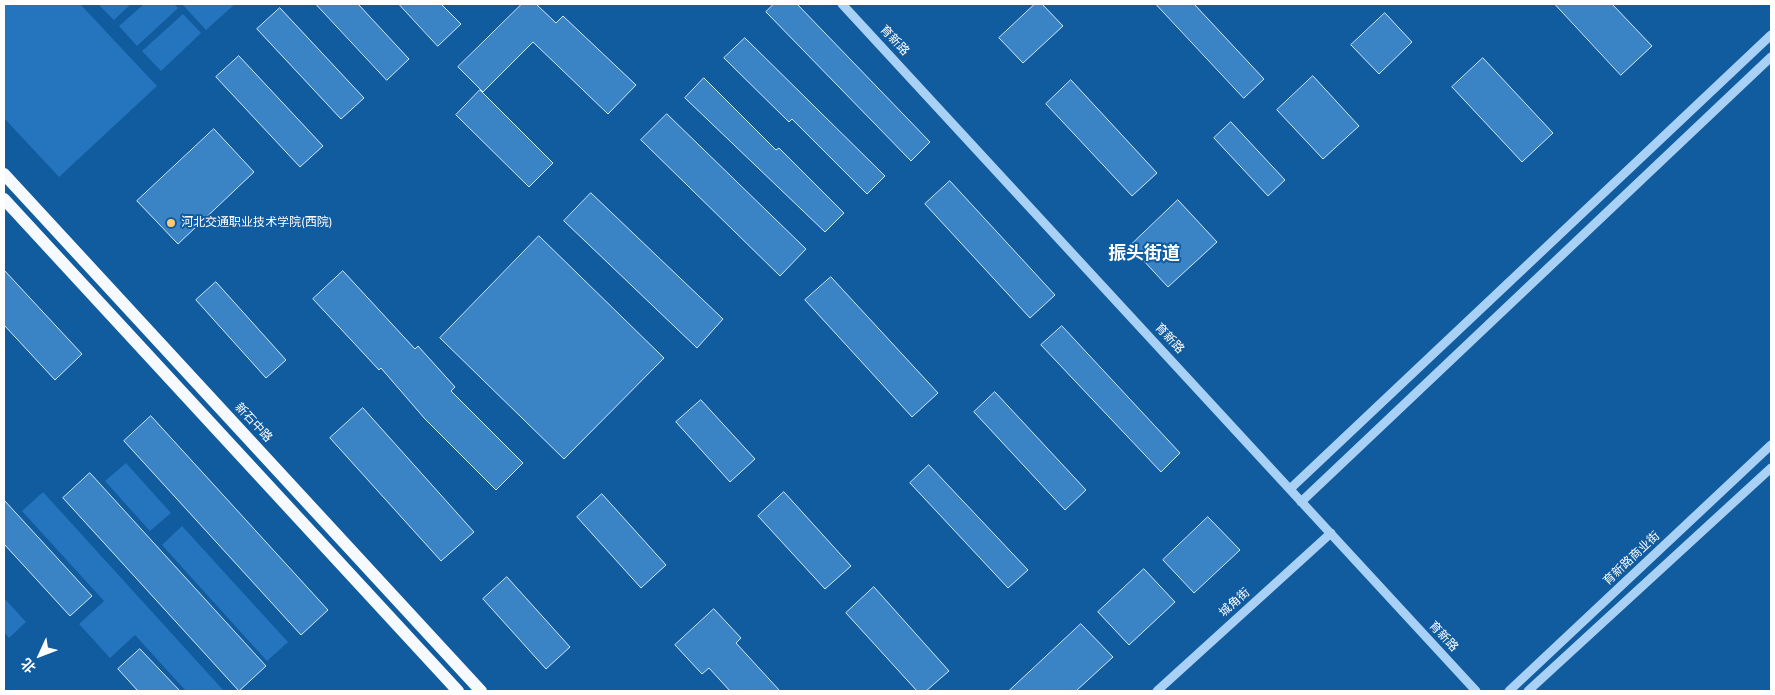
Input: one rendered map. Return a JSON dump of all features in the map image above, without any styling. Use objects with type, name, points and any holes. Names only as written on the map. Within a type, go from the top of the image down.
[{"type":"main road","name":"新石中路","points":[[4,174],[481,691]]},
{"type":"main road","points":[[4,199],[458,691]]},
{"type":"street","name":"育新路","points":[[842,4],[1476,691]]},
{"type":"street","points":[[1290,489],[1771,35]]},
{"type":"street","points":[[1302,502],[1771,58]]},
{"type":"street","name":"育新路商业街","points":[[1509,691],[1771,445]]},
{"type":"street","points":[[1528,691],[1771,468]]},
{"type":"street","name":"城角街","points":[[1157,691],[1331,533]]},
{"type":"shaded area","points":[[4,4],[80,4],[157,86],[59,177],[4,118]]},
{"type":"shaded area","points":[[98,4],[131,4],[114,20]]},
{"type":"shaded area","points":[[144,4],[174,4],[178,8],[137,46],[119,26]]},
{"type":"shaded area","points":[[182,4],[235,4],[206,30]]},
{"type":"shaded area","points":[[183,14],[201,33],[161,71],[142,51]]},
{"type":"shaded area","points":[[126,463],[171,513],[150,531],[105,481]]},
{"type":"shaded area","points":[[43,492],[224,691],[186,691],[135,635],[110,658],[79,624],[104,601],[22,511]]},
{"type":"shaded area","points":[[182,526],[288,642],[267,661],[162,545]]},
{"type":"shaded area","points":[[4,598],[26,622],[9,638],[4,632]]},
{"type":"building","points":[[316,4],[358,4],[409,59],[387,80]]},
{"type":"building","points":[[399,4],[441,4],[461,24],[438,46]]},
{"type":"building","points":[[522,4],[536,4],[556,23],[563,16],[636,85],[608,114],[533,42],[483,92],[458,67]]},
{"type":"building","points":[[774,4],[797,4],[930,142],[911,161],[766,12]]},
{"type":"building","points":[[1035,4],[1042,4],[1063,26],[1023,63],[999,38]]},
{"type":"building","points":[[1156,4],[1194,4],[1264,79],[1244,98]]},
{"type":"building","points":[[1555,4],[1612,4],[1652,46],[1621,75]]},
{"type":"building","points":[[280,8],[364,98],[341,119],[257,29]]},
{"type":"building","points":[[1385,13],[1412,42],[1379,74],[1351,45]]},
{"type":"building","points":[[745,38],[885,176],[867,194],[792,119],[789,122],[724,58]]},
{"type":"building","points":[[239,56],[323,146],[300,167],[216,77]]},
{"type":"building","points":[[1483,58],[1553,133],[1522,162],[1452,87]]},
{"type":"building","points":[[1313,76],[1359,126],[1323,159],[1277,110]]},
{"type":"building","points":[[704,78],[776,150],[779,148],[844,213],[825,232],[685,98]]},
{"type":"building","points":[[1071,80],[1157,173],[1132,196],[1046,104]]},
{"type":"building","points":[[480,90],[553,163],[529,187],[456,115]]},
{"type":"building","points":[[667,114],[806,249],[780,276],[641,140]]},
{"type":"building","points":[[1231,122],[1285,180],[1268,196],[1214,138]]},
{"type":"building","points":[[214,129],[254,172],[178,244],[137,201]]},
{"type":"building","points":[[950,181],[1055,295],[1030,318],[925,204]]},
{"type":"building","points":[[591,193],[723,319],[697,348],[564,221]]},
{"type":"building","points":[[1178,200],[1217,242],[1168,287],[1130,246]]},
{"type":"building","points":[[539,236],[664,358],[564,459],[440,338]]},
{"type":"building","points":[[4,270],[82,354],[55,380],[4,325]]},
{"type":"building","points":[[343,271],[415,349],[418,346],[455,387],[451,391],[523,463],[496,490],[425,419],[381,368],[379,370],[313,299]]},
{"type":"building","points":[[831,277],[938,393],[912,417],[805,300]]},
{"type":"building","points":[[216,282],[286,360],[266,378],[196,300]]},
{"type":"building","points":[[1062,326],[1180,453],[1161,472],[1041,345]]},
{"type":"building","points":[[995,392],[1086,490],[1065,510],[974,412]]},
{"type":"building","points":[[701,400],[755,459],[730,482],[676,422]]},
{"type":"building","points":[[363,408],[474,532],[441,561],[330,438]]},
{"type":"building","points":[[151,416],[328,610],[301,635],[124,441]]},
{"type":"building","points":[[929,465],[1028,570],[1008,588],[910,483]]},
{"type":"building","points":[[90,473],[266,666],[239,691],[63,498]]},
{"type":"building","points":[[784,492],[851,566],[825,589],[758,516]]},
{"type":"building","points":[[602,494],[666,565],[641,588],[577,517]]},
{"type":"building","points":[[4,500],[92,596],[70,616],[4,544]]},
{"type":"building","points":[[1208,517],[1240,550],[1194,593],[1163,560]]},
{"type":"building","points":[[1144,569],[1175,602],[1129,645],[1098,612]]},
{"type":"building","points":[[507,577],[570,647],[546,669],[483,599]]},
{"type":"building","points":[[874,587],[949,671],[926,691],[917,691],[846,613]]},
{"type":"building","points":[[714,609],[741,638],[736,643],[780,691],[730,691],[709,668],[702,674],[675,645]]},
{"type":"building","points":[[1081,624],[1113,657],[1076,691],[1009,691]]},
{"type":"building","points":[[140,649],[180,691],[138,691],[118,669]]},
{"type":"place","name":"河北交通职业技术学院(西院)","points":[[171,223]]},
{"type":"district","name":"振头街道","points":[[1144,255]]}]
